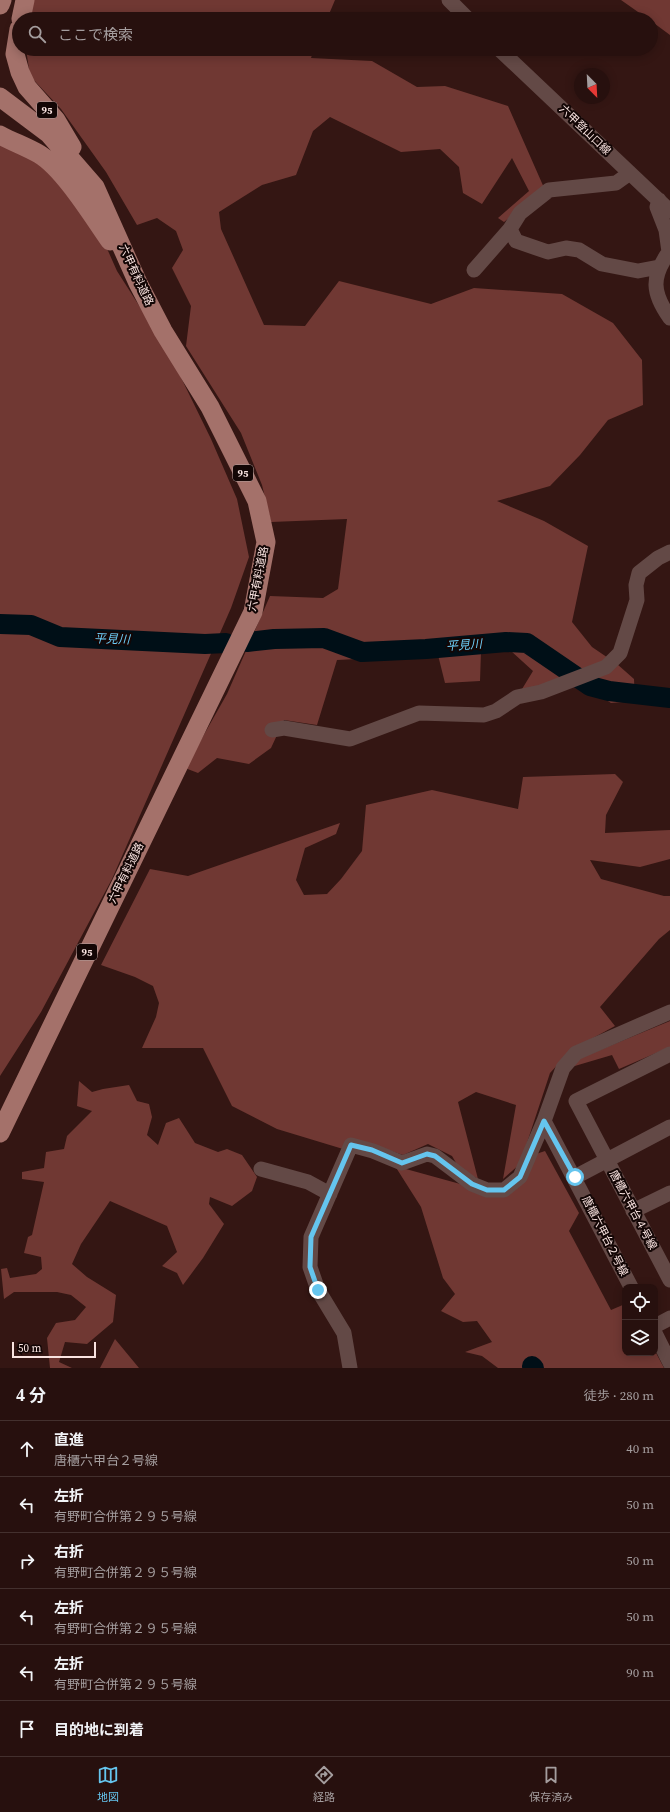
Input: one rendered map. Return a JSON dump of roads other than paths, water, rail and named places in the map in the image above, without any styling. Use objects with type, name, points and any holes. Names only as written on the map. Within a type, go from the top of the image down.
[{"type":"main road","points":[[0,5],[2,0]]},
{"type":"main road","points":[[22,12],[25,0]]},
{"type":"main road","name":"95","points":[[16,56],[22,77],[27,87],[56,120],[95,187]]},
{"type":"main road","name":"六甲有料道路","points":[[0,97],[49,134],[95,187],[138,283],[163,331],[210,407],[257,501],[266,542],[253,612],[0,1133]]},
{"type":"main road","name":"95","points":[[0,135],[40,155],[62,176],[78,196],[138,283]]},
{"type":"street","points":[[449,0],[461,12]]},
{"type":"street","name":"六甲登山口線","points":[[506,56],[665,205]]},
{"type":"street","points":[[474,270],[510,229],[520,213],[549,190],[616,183],[630,173]]},
{"type":"street","points":[[665,205],[657,207],[666,230],[669,252],[659,267],[656,282],[657,293],[662,306],[670,318]]},
{"type":"street","points":[[510,229],[516,241],[548,252],[566,248],[579,250],[602,264],[638,271],[659,267]]},
{"type":"street","points":[[272,730],[291,729],[350,739],[419,713],[484,716],[496,711],[517,697],[541,692],[606,668],[620,653],[637,600],[636,585],[640,573],[658,558],[670,552]]},
{"type":"street","points":[[350,1368],[344,1333],[318,1290],[310,1267],[311,1237],[351,1145],[372,1150],[402,1163],[427,1154],[435,1156],[472,1184],[487,1190],[504,1190],[520,1177],[544,1121],[563,1068],[576,1053],[670,1012]]},
{"type":"street","points":[[607,1160],[576,1101],[670,1054]]},
{"type":"street","name":"唐櫃六甲台２号線","points":[[544,1121],[575,1177],[629,1284]]},
{"type":"street","name":"唐櫃六甲台４号線","points":[[575,1177],[670,1127]]},
{"type":"street","name":"唐櫃六甲台４号線","points":[[607,1160],[633,1211],[665,1259],[670,1280]]},
{"type":"street","points":[[261,1169],[308,1182],[330,1194]]},
{"type":"street","points":[[633,1211],[670,1193]]},
{"type":"street","points":[[658,1324],[670,1318]]},
{"type":"street","points":[[658,1339],[670,1363]]},
{"type":"waterway","name":"平見川","points":[[0,624],[31,625],[60,637],[205,644],[226,643]]},
{"type":"waterway","name":"平見川","points":[[247,642],[274,639],[324,638],[362,652],[426,649],[506,642],[527,643],[590,686],[609,691],[670,698]]}]
